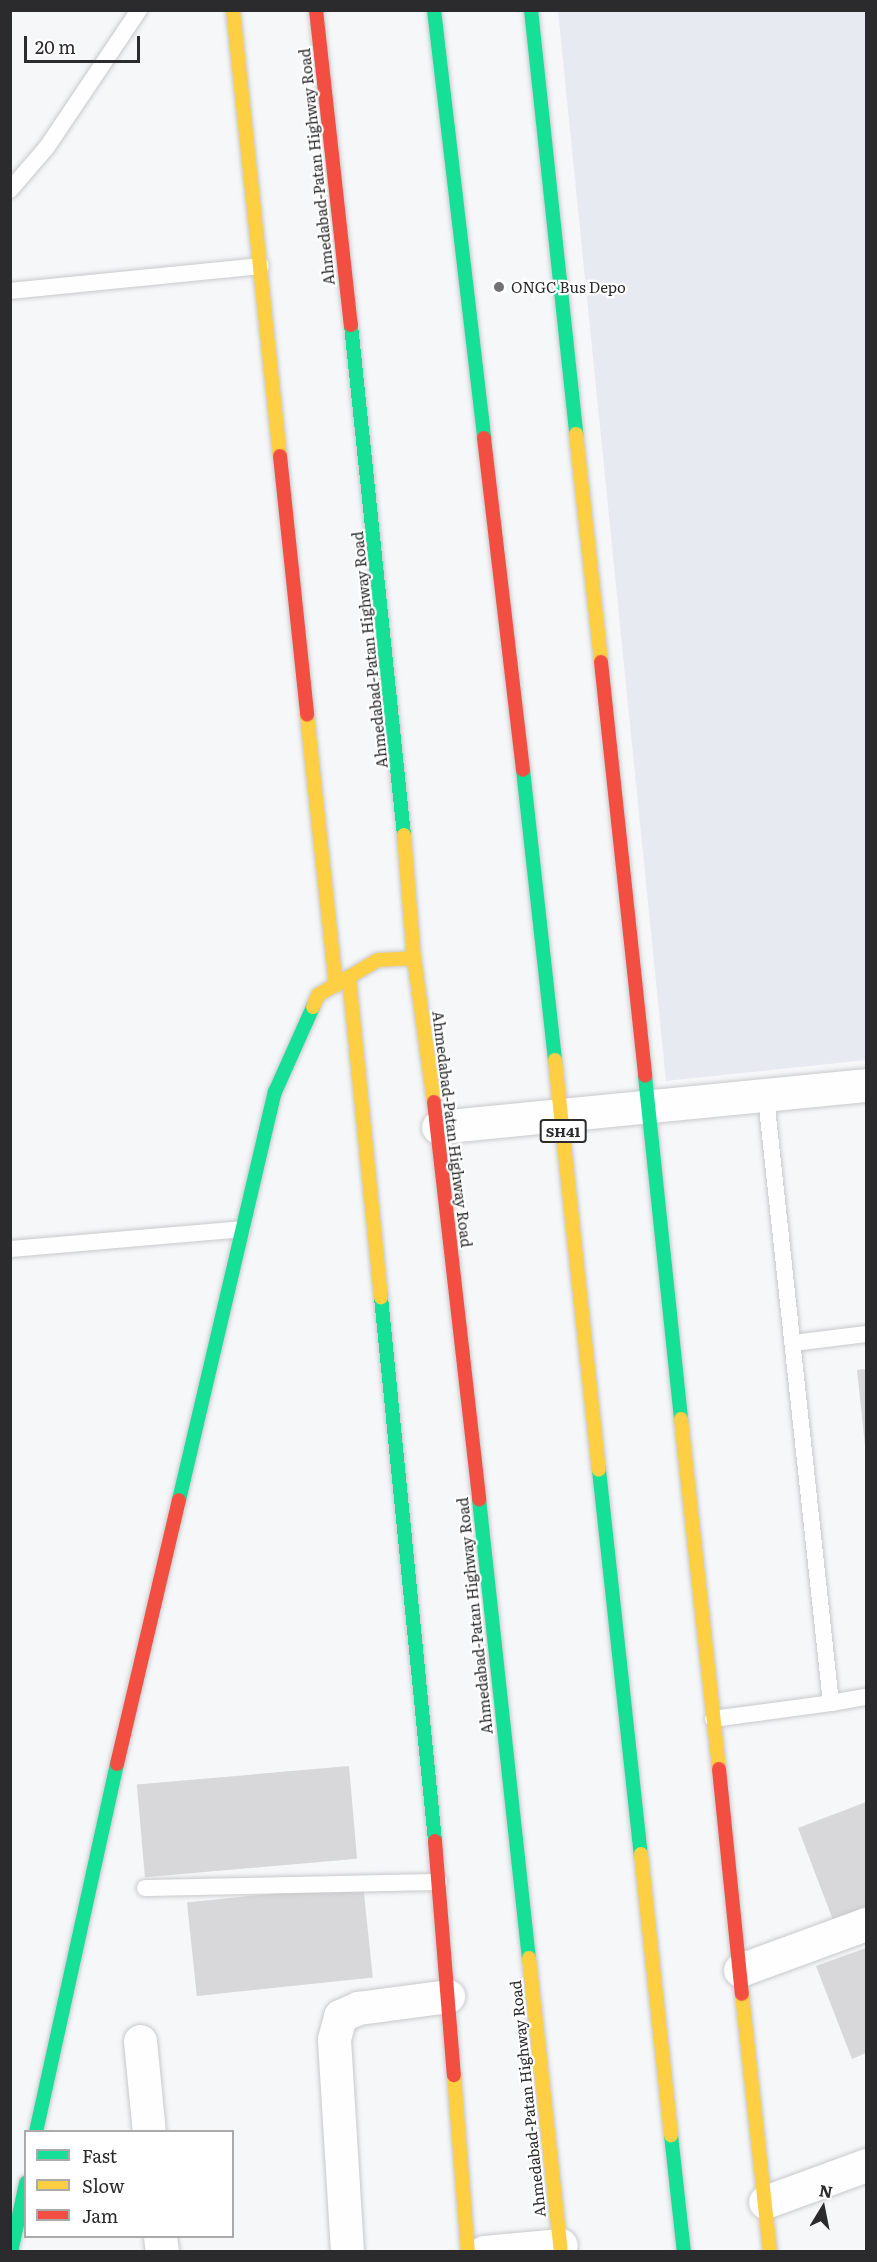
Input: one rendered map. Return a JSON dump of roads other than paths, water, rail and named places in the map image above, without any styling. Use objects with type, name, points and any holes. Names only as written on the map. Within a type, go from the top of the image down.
[{"type":"street","points":[[233,10],[336,985]]},
{"type":"street","name":"Ahmedabad-Patan Highway Road","points":[[316,10],[393,709],[414,958],[438,1127],[561,2248]]},
{"type":"street","name":"SH41","points":[[434,10],[561,1114],[684,2252]]},
{"type":"street","points":[[531,10],[770,2252]]},
{"type":"street","points":[[36,2130],[88,1883],[275,1092],[318,995],[378,960],[414,958]]},
{"type":"street","points":[[349,977],[439,1882],[468,2252]]},
{"type":"street","points":[[438,1127],[561,1114],[766,1098],[867,1085]]},
{"type":"street","points":[[740,1970],[867,1924]]},
{"type":"street","points":[[347,2252],[334,2039],[340,2016],[358,2008],[448,1996]]},
{"type":"street","points":[[140,2041],[149,2130]]},
{"type":"street","points":[[765,2202],[867,2165]]},
{"type":"street","points":[[11,2252],[24,2192]]},
{"type":"street","points":[[484,2252],[561,2248]]},
{"type":"lane","points":[[10,189],[47,147],[139,10]]},
{"type":"lane","points":[[10,291],[261,266]]},
{"type":"lane","points":[[766,1098],[831,1703]]},
{"type":"lane","points":[[10,1249],[242,1229]]},
{"type":"lane","points":[[793,1343],[867,1334]]},
{"type":"lane","points":[[713,1719],[867,1697]]},
{"type":"lane","points":[[145,1888],[439,1882]]},
{"type":"place","name":"ONGC Bus Depo","points":[[499,287]]}]
